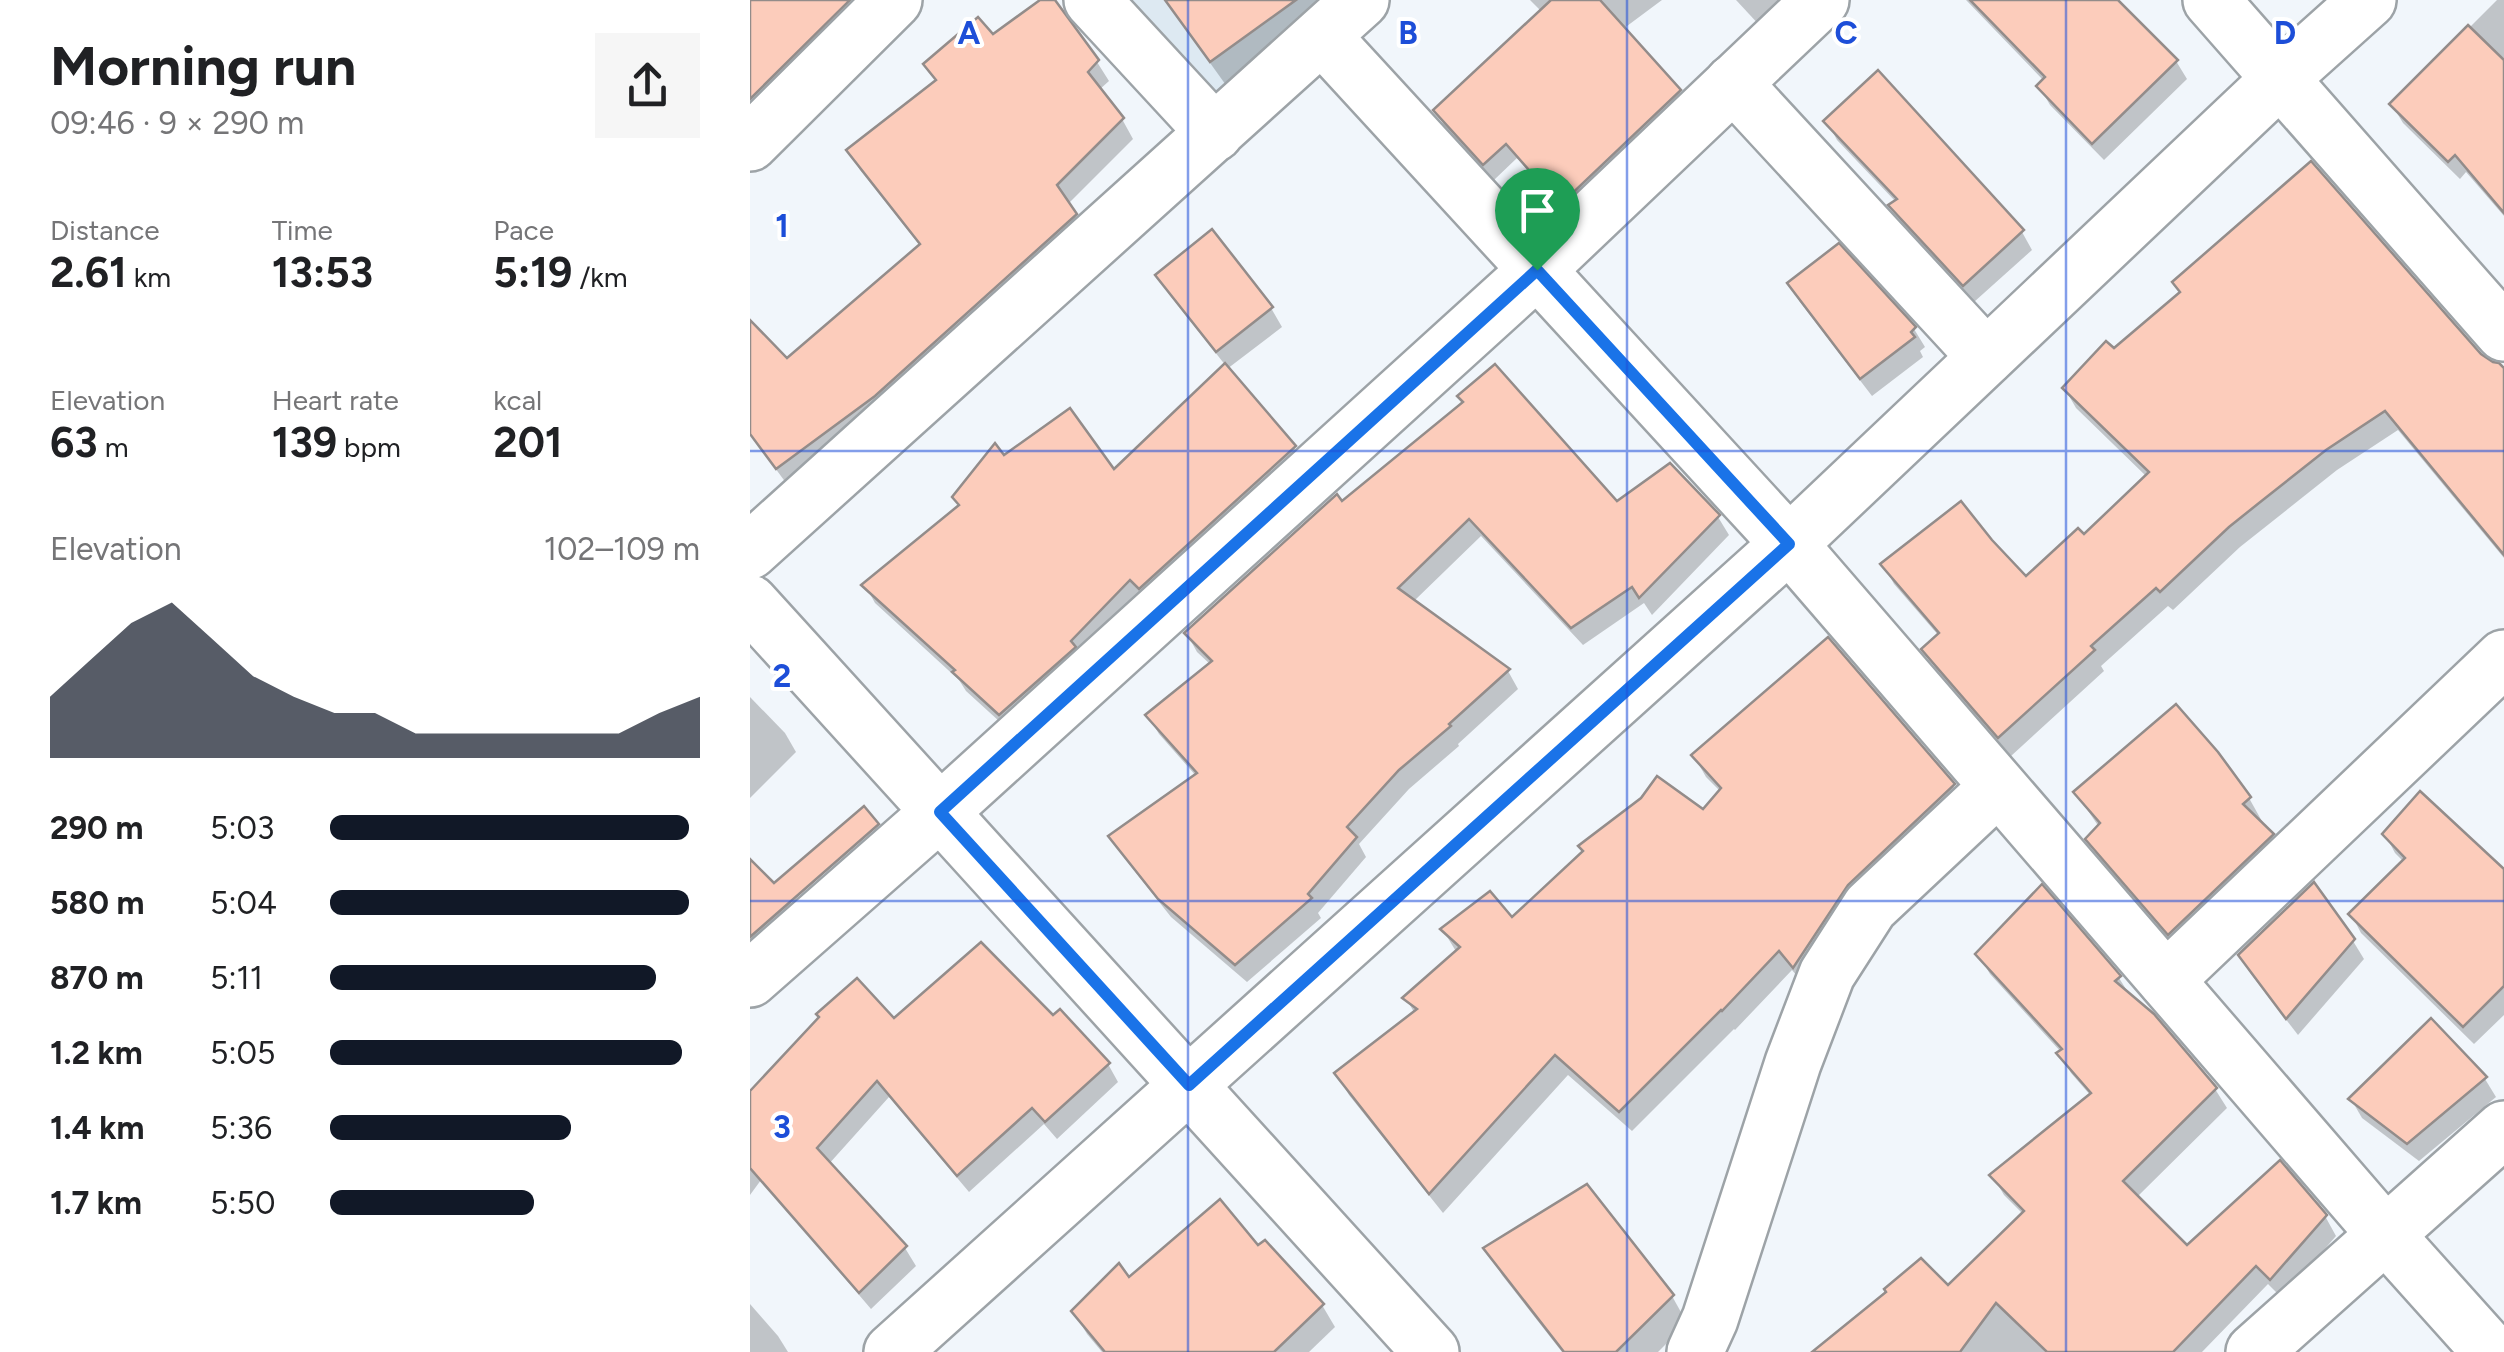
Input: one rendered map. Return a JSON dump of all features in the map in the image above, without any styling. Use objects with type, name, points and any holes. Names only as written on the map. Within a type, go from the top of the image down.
[{"type":"street","points":[[750,142],[894,0]]},
{"type":"street","points":[[1092,0],[1215,133]]},
{"type":"street","points":[[750,979],[940,812],[1537,270],[1821,0]]},
{"type":"street","points":[[2211,0],[2504,334]]},
{"type":"street","points":[[892,1352],[1789,544],[2368,0]]},
{"type":"street","points":[[750,551],[1342,18],[1537,270],[1789,544],[2491,1352]]},
{"type":"street","points":[[1734,83],[1986,357]]},
{"type":"street","points":[[750,603],[1431,1352]]},
{"type":"street","points":[[2166,980],[2504,658]]},
{"type":"street","points":[[1695,1352],[1710,1319],[1793,1062],[1828,974],[1870,907],[1998,787]]},
{"type":"street","points":[[2254,1352],[2504,1129]]},
{"type":"shaded area","points":[[1104,0],[1356,0],[1208,130]]},
{"type":"building","points":[[750,0],[850,0],[750,99]]},
{"type":"building","points":[[1040,0],[1055,0],[1099,60],[1088,72],[1124,118],[1057,185],[1077,214],[875,396],[776,469],[750,434],[750,320],[787,358],[920,244],[846,150],[936,80],[923,64],[978,17],[993,34]]},
{"type":"building","points":[[1165,0],[1296,0],[1210,62]]},
{"type":"building","points":[[1551,0],[1600,0],[1681,90],[1560,205],[1506,144],[1483,165],[1433,110]]},
{"type":"building","points":[[1970,0],[2118,0],[2178,60],[2092,144],[2036,86],[2045,77]]},
{"type":"building","points":[[2468,25],[2504,60],[2504,213],[2455,155],[2448,162],[2389,104]]},
{"type":"building","points":[[1878,70],[2024,230],[1963,286],[1888,205],[1897,199],[1823,121]]},
{"type":"building","points":[[2311,161],[2481,354],[2504,368],[2504,555],[2385,411],[2326,450],[2229,527],[2160,592],[2156,588],[1998,738],[1921,649],[1939,633],[1880,564],[1961,501],[2026,576],[2078,528],[2084,534],[2149,472],[2062,388],[2106,341],[2114,348],[2180,292],[2172,282]]},
{"type":"building","points":[[1212,229],[1273,307],[1216,352],[1155,275]]},
{"type":"building","points":[[1839,243],[1916,327],[1911,332],[1915,337],[1860,379],[1787,283]]},
{"type":"building","points":[[1225,363],[1296,446],[1139,589],[1130,580],[1071,641],[1076,647],[999,715],[861,585],[959,505],[952,497],[995,443],[1004,455],[1070,408],[1114,469]]},
{"type":"building","points":[[1495,364],[1617,501],[1670,463],[1720,515],[1639,598],[1632,587],[1571,628],[1469,519],[1398,588],[1510,669],[1399,770],[1347,827],[1357,837],[1308,894],[1312,898],[1235,965],[1158,899],[1108,836],[1197,773],[1145,715],[1212,661],[1184,633],[1337,494],[1342,501],[1463,402],[1457,396]]},
{"type":"building","points":[[1828,637],[1955,784],[1848,885],[1793,968],[1779,951],[1619,1112],[1555,1055],[1429,1194],[1334,1073],[1417,1009],[1402,998],[1460,947],[1440,929],[1490,891],[1512,917],[1583,851],[1578,846],[1641,798],[1657,776],[1703,809],[1721,788],[1691,755]]},
{"type":"building","points":[[2176,704],[2251,797],[2243,804],[2274,834],[2168,935],[2085,839],[2100,823],[2073,792]]},
{"type":"building","points":[[2420,791],[2504,869],[2504,986],[2463,1027],[2348,914],[2405,858],[2382,834]]},
{"type":"building","points":[[864,806],[879,824],[750,937],[750,859],[774,883]]},
{"type":"building","points":[[2314,882],[2355,939],[2286,1019],[2238,955]]},
{"type":"building","points":[[2042,884],[2121,976],[2115,981],[2154,1014],[2217,1088],[2123,1181],[2187,1245],[2280,1160],[2327,1215],[2270,1280],[2256,1266],[2173,1352],[2047,1352],[1996,1303],[1960,1352],[1812,1352],[1921,1258],[1948,1285],[2024,1211],[1989,1175],[2091,1093],[2056,1053],[2062,1049],[1975,954]]},
{"type":"building","points":[[981,942],[1053,1015],[1060,1009],[1110,1063],[1045,1122],[1032,1108],[957,1176],[877,1081],[817,1148],[907,1246],[859,1293],[750,1168],[750,1091],[819,1017],[816,1014],[857,978],[894,1018]]},
{"type":"building","points":[[2431,1018],[2487,1077],[2407,1144],[2348,1099]]},
{"type":"building","points":[[1587,1184],[1674,1295],[1616,1352],[1564,1352],[1483,1248]]},
{"type":"building","points":[[1220,1199],[1258,1245],[1265,1240],[1324,1304],[1274,1352],[1105,1352],[1071,1311],[1119,1263],[1129,1277]]},
{"type":"route","points":[[1537,270],[1789,544],[1189,1085],[940,812],[1537,270]]}]
